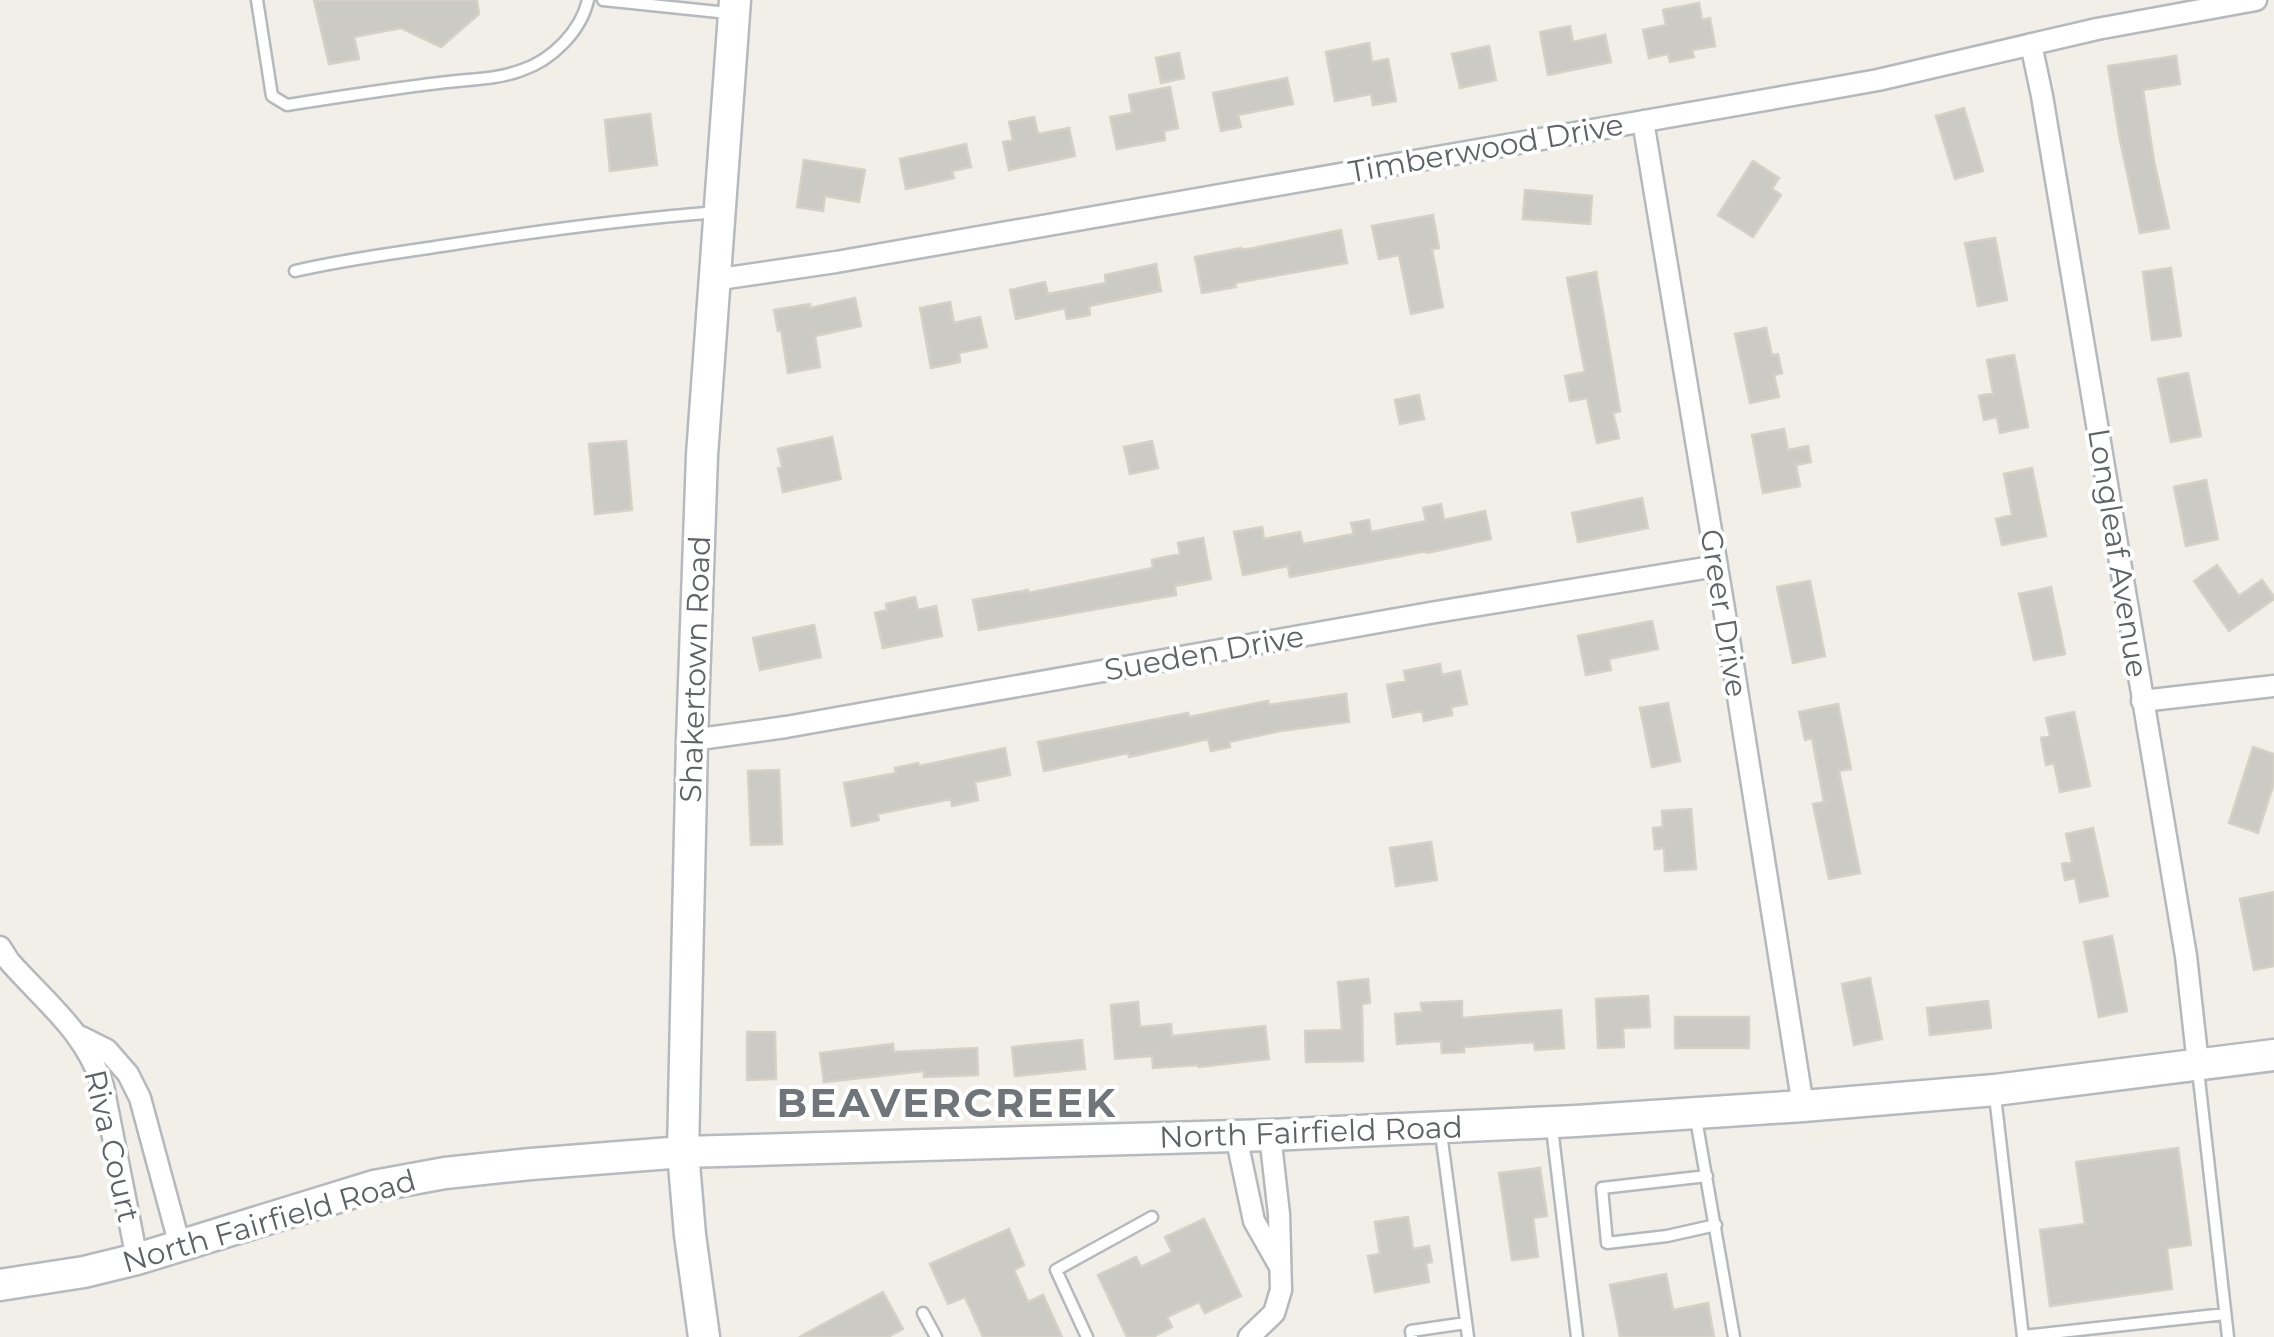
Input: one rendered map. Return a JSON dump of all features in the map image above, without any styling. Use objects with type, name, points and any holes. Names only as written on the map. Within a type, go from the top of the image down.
[{"type":"main road","name":"Shakertown Road","points":[[704,1337],[683,1152],[692,740],[702,455],[735,7]]},
{"type":"main road","name":"North Fairfield Road","points":[[0,1285],[137,1260],[374,1186],[532,1164],[683,1152],[1270,1136],[1695,1113],[1995,1090],[2274,1055]]},
{"type":"street","name":"Timberwood Drive","points":[[714,280],[1878,80],[2097,29],[2256,0]]},
{"type":"street","name":"Longleaf Avenue","points":[[2031,44],[2186,956],[2198,1064]]},
{"type":"street","name":"Greer Drive","points":[[1642,121],[1803,1106]]},
{"type":"street","name":"Sueden Drive","points":[[692,740],[1716,566]]},
{"type":"street","points":[[2142,700],[2274,686]]},
{"type":"street","name":"Riva Court","points":[[0,946],[8,961],[79,1036],[89,1052],[103,1086],[137,1260]]},
{"type":"street","name":"Riva Court","points":[[79,1036],[107,1050],[128,1074],[140,1098],[180,1246]]},
{"type":"street","points":[[1236,1136],[1254,1222],[1280,1267]]},
{"type":"street","points":[[1249,1337],[1274,1313],[1281,1290],[1279,1214],[1270,1136]]},
{"type":"lane","points":[[257,0],[272,96],[287,105],[525,70],[556,50],[585,12],[588,0]]},
{"type":"lane","points":[[603,0],[735,7]]},
{"type":"lane","points":[[295,271],[496,238],[719,212]]},
{"type":"lane","points":[[2198,1064],[2228,1337]]},
{"type":"lane","points":[[1995,1090],[2023,1337],[2225,1314]]},
{"type":"lane","points":[[1695,1113],[1734,1337]]},
{"type":"lane","points":[[1551,1122],[1577,1337]]},
{"type":"lane","points":[[1441,1127],[1468,1337]]},
{"type":"lane","points":[[1707,1176],[1602,1188],[1607,1243],[1716,1225]]},
{"type":"lane","points":[[1086,1337],[1056,1270],[1152,1217]]},
{"type":"lane","points":[[923,1313],[936,1337]]},
{"type":"lane","points":[[1412,1337],[1411,1331],[1466,1323]]},
{"type":"building","points":[[314,0],[477,0],[479,14],[441,47],[401,28],[354,37],[359,59],[329,64]]},
{"type":"building","points":[[1699,3],[1702,20],[1710,18],[1715,46],[1692,50],[1694,57],[1670,62],[1668,54],[1649,58],[1643,30],[1666,25],[1663,10]]},
{"type":"building","points":[[1570,26],[1573,42],[1605,35],[1611,62],[1548,75],[1540,32]]},
{"type":"building","points":[[1369,43],[1372,62],[1388,59],[1396,101],[1373,105],[1371,94],[1335,101],[1326,52]]},
{"type":"building","points":[[1489,46],[1496,80],[1460,88],[1452,54]]},
{"type":"building","points":[[1179,53],[1184,78],[1161,83],[1156,58]]},
{"type":"building","points":[[2176,56],[2180,84],[2143,90],[2169,228],[2140,233],[2108,66]]},
{"type":"building","points":[[1287,78],[1293,104],[1238,115],[1241,127],[1221,131],[1213,93]]},
{"type":"building","points":[[1170,87],[1178,128],[1164,131],[1165,140],[1117,149],[1110,117],[1132,113],[1129,95]]},
{"type":"building","points":[[1964,108],[1983,171],[1955,179],[1936,116]]},
{"type":"building","points":[[650,114],[657,165],[610,171],[605,120]]},
{"type":"building","points":[[1034,117],[1038,134],[1069,128],[1075,156],[1009,170],[1003,142],[1013,140],[1009,122]]},
{"type":"building","points":[[966,144],[971,167],[952,171],[954,178],[906,189],[900,159]]},
{"type":"building","points":[[804,160],[865,170],[859,202],[825,196],[823,211],[797,207]]},
{"type":"building","points":[[1753,161],[1779,178],[1772,189],[1781,195],[1753,237],[1718,215]]},
{"type":"building","points":[[1525,190],[1592,196],[1590,224],[1523,219]]},
{"type":"building","points":[[1433,215],[1439,248],[1432,249],[1443,307],[1411,314],[1399,255],[1379,259],[1372,226]]},
{"type":"building","points":[[1341,230],[1347,263],[1235,283],[1236,287],[1202,293],[1195,257]]},
{"type":"building","points":[[1995,238],[2007,300],[1978,306],[1965,243]]},
{"type":"building","points":[[1156,264],[1161,291],[1089,306],[1090,315],[1067,319],[1065,308],[1016,319],[1010,290],[1045,282],[1048,294],[1106,283],[1105,275]]},
{"type":"building","points":[[2171,268],[2181,336],[2152,340],[2143,272]]},
{"type":"building","points":[[1596,272],[1620,411],[1613,413],[1619,438],[1597,443],[1587,398],[1570,401],[1565,376],[1585,372],[1567,278]]},
{"type":"building","points":[[855,298],[861,326],[815,336],[820,367],[788,373],[774,310],[810,304],[810,308]]},
{"type":"building","points":[[950,302],[954,323],[980,317],[987,347],[959,353],[960,362],[931,368],[920,308]]},
{"type":"building","points":[[1766,328],[1772,355],[1778,354],[1782,373],[1774,375],[1779,397],[1750,403],[1735,334]]},
{"type":"building","points":[[2014,355],[2028,427],[2000,433],[1997,417],[1984,420],[1979,396],[1993,393],[1987,360]]},
{"type":"building","points":[[2188,373],[2201,436],[2171,442],[2158,379]]},
{"type":"building","points":[[1419,395],[1424,419],[1400,424],[1395,400]]},
{"type":"building","points":[[1784,429],[1788,450],[1808,446],[1811,462],[1796,465],[1800,486],[1763,493],[1752,435]]},
{"type":"building","points":[[832,437],[841,479],[783,492],[778,449]]},
{"type":"building","points":[[626,441],[632,510],[595,514],[589,444]]},
{"type":"building","points":[[1152,441],[1158,468],[1130,474],[1124,447]]},
{"type":"building","points":[[2032,468],[2046,536],[2002,545],[1996,519],[2012,515],[2004,474]]},
{"type":"building","points":[[2206,480],[2218,539],[2186,546],[2174,487]]},
{"type":"building","points":[[1642,498],[1648,528],[1578,542],[1572,513]]},
{"type":"building","points":[[1441,504],[1444,520],[1485,511],[1491,539],[1290,577],[1288,566],[1243,575],[1234,532],[1262,527],[1264,539],[1300,532],[1303,544],[1354,534],[1351,523],[1369,520],[1371,532],[1426,521],[1423,508]]},
{"type":"building","points":[[1203,538],[1211,579],[1175,586],[1176,595],[979,630],[973,600],[1153,568],[1152,560],[1180,554],[1178,543]]},
{"type":"building","points":[[2217,565],[2239,596],[2262,580],[2274,597],[2229,631],[2194,581]]},
{"type":"building","points":[[1810,581],[1825,656],[1793,663],[1777,587]]},
{"type":"building","points":[[2051,587],[2065,654],[2034,660],[2019,594]]},
{"type":"building","points":[[915,597],[918,610],[936,606],[942,636],[883,648],[875,613],[887,610],[886,604]]},
{"type":"building","points":[[1652,621],[1658,649],[1609,659],[1611,670],[1586,675],[1578,636]]},
{"type":"building","points":[[814,625],[821,657],[760,670],[753,638]]},
{"type":"building","points":[[1440,664],[1442,675],[1460,671],[1467,704],[1451,707],[1452,715],[1424,721],[1422,711],[1393,717],[1387,685],[1406,681],[1404,671]]},
{"type":"building","points":[[1346,694],[1349,722],[1280,731],[1229,742],[1230,747],[1211,751],[1208,739],[1044,771],[1038,742],[1188,713],[1189,717],[1268,701],[1269,705]]},
{"type":"building","points":[[1668,703],[1680,761],[1652,767],[1640,708]]},
{"type":"building","points":[[1838,704],[1851,769],[1839,771],[1860,873],[1829,879],[1813,804],[1824,802],[1812,738],[1805,740],[1799,712]]},
{"type":"building","points":[[2074,712],[2090,786],[2060,792],[2054,763],[2046,765],[2041,738],[2050,736],[2046,718]]},
{"type":"building","points":[[2253,747],[2274,754],[2274,783],[2258,833],[2229,823]]},
{"type":"building","points":[[1005,748],[1010,775],[975,782],[978,800],[952,806],[951,799],[877,814],[879,820],[852,826],[844,783],[896,773],[895,768],[918,763],[919,766]]},
{"type":"building","points":[[779,770],[782,844],[751,845],[748,771]]},
{"type":"building","points":[[1691,809],[1696,869],[1665,871],[1664,848],[1655,849],[1653,828],[1663,827],[1662,811]]},
{"type":"building","points":[[2093,828],[2108,896],[2080,902],[2075,878],[2065,880],[2062,864],[2072,862],[2066,834]]},
{"type":"building","points":[[1431,842],[1437,880],[1396,886],[1390,848]]},
{"type":"building","points":[[2274,892],[2274,966],[2254,970],[2240,899]]},
{"type":"building","points":[[2112,936],[2127,1011],[2099,1017],[2084,942]]},
{"type":"building","points":[[1870,978],[1882,1039],[1854,1045],[1842,984]]},
{"type":"building","points":[[1368,979],[1370,1003],[1362,1004],[1363,1061],[1306,1062],[1305,1031],[1342,1030],[1338,982]]},
{"type":"building","points":[[1648,996],[1650,1027],[1623,1028],[1624,1047],[1598,1048],[1596,999]]},
{"type":"building","points":[[1462,1001],[1462,1018],[1561,1010],[1564,1048],[1535,1050],[1534,1042],[1464,1047],[1464,1052],[1442,1053],[1441,1041],[1397,1044],[1395,1014],[1422,1012],[1421,1003]]},
{"type":"building","points":[[1988,1001],[1991,1028],[1930,1035],[1927,1008]]},
{"type":"building","points":[[1138,1002],[1140,1027],[1171,1024],[1172,1036],[1265,1026],[1269,1059],[1153,1068],[1152,1056],[1115,1059],[1111,1005]]},
{"type":"building","points":[[1675,1017],[1749,1017],[1749,1048],[1675,1048]]},
{"type":"building","points":[[747,1032],[775,1032],[776,1079],[747,1080]]},
{"type":"building","points":[[1082,1040],[1085,1069],[1015,1076],[1012,1047]]},
{"type":"building","points":[[893,1044],[894,1052],[977,1048],[978,1075],[924,1077],[924,1071],[824,1082],[820,1053]]},
{"type":"building","points":[[2178,1148],[2191,1245],[2167,1248],[2172,1289],[2050,1306],[2040,1230],[2085,1224],[2076,1162]]},
{"type":"building","points":[[1540,1168],[1547,1216],[1533,1218],[1538,1257],[1512,1260],[1499,1173]]},
{"type":"building","points":[[1408,1217],[1413,1249],[1429,1246],[1429,1282],[1375,1292],[1368,1256],[1380,1254],[1375,1222]]},
{"type":"building","points":[[1204,1219],[1241,1296],[1205,1313],[1199,1302],[1167,1317],[1172,1327],[1153,1337],[1127,1337],[1098,1275],[1136,1257],[1141,1267],[1172,1252],[1165,1237]]},
{"type":"building","points":[[1009,1229],[1024,1265],[1014,1270],[1028,1302],[1043,1295],[1062,1337],[983,1337],[965,1297],[948,1304],[930,1264]]},
{"type":"building","points":[[1666,1274],[1673,1310],[1708,1303],[1714,1337],[1620,1337],[1610,1285]]},
{"type":"building","points":[[883,1292],[903,1329],[888,1337],[799,1337]]},
{"type":"district","name":"BEAVERCREEK","points":[[947,1102]]}]
